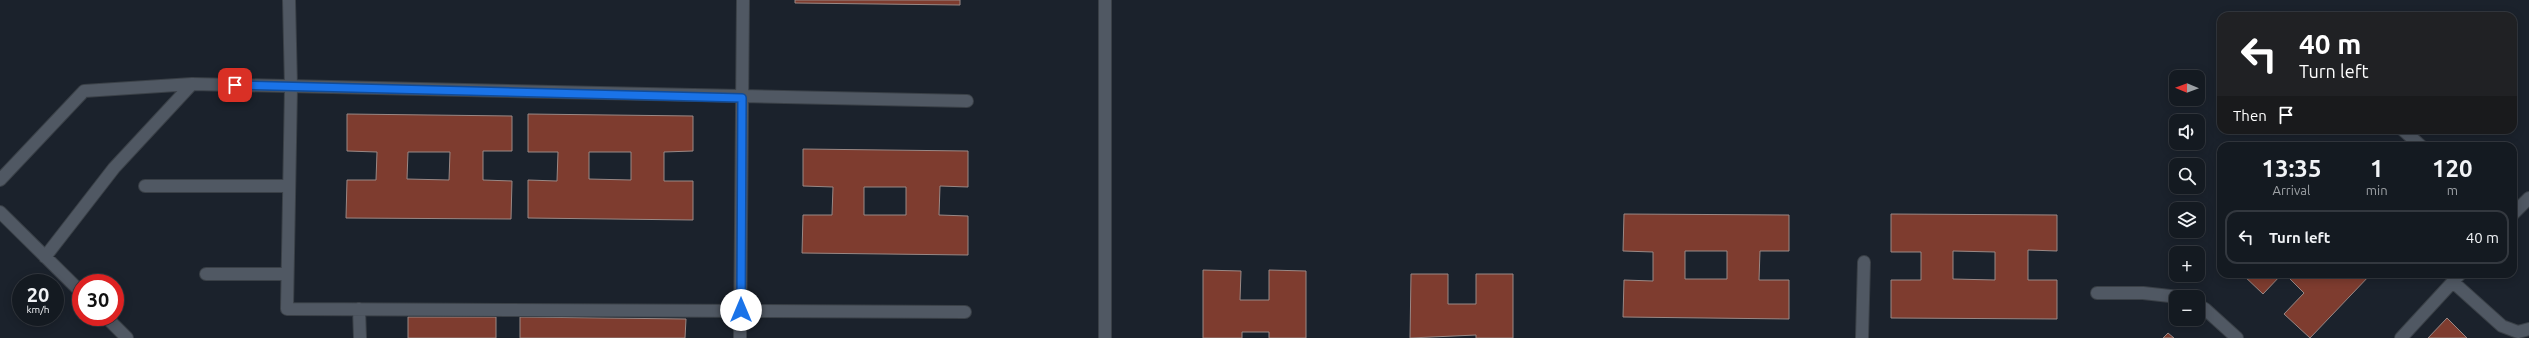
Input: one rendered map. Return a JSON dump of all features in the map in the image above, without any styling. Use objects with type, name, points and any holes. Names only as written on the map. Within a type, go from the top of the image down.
[{"type":"street","points":[[289,0],[291,87],[287,309],[965,312]]},
{"type":"street","points":[[740,338],[743,0]]},
{"type":"street","points":[[1105,0],[1105,338]]},
{"type":"street","points":[[45,257],[114,168],[192,84]]},
{"type":"street","points":[[0,180],[84,91],[192,84],[742,98],[967,101]]},
{"type":"street","points":[[2408,134],[2416,142]]},
{"type":"street","points":[[145,186],[289,186]]},
{"type":"street","points":[[2517,210],[2529,198]]},
{"type":"street","points":[[0,212],[72,283]]},
{"type":"street","points":[[1862,338],[1864,262]]},
{"type":"street","points":[[206,274],[287,274]]},
{"type":"street","points":[[2401,338],[2457,278],[2502,326],[2518,332],[2529,329]]},
{"type":"street","points":[[2097,293],[2143,293],[2169,296]]},
{"type":"street","points":[[359,309],[360,338]]},
{"type":"street","points":[[2205,309],[2237,338]]},
{"type":"street","points":[[115,326],[127,338]]},
{"type":"building","points":[[795,0],[960,0],[960,5],[795,3]]},
{"type":"building","points":[[347,114],[512,116],[512,151],[483,151],[483,180],[512,181],[511,219],[346,218],[347,180],[376,180],[377,152],[347,151]],"holes":[[[408,152],[450,152],[449,180],[407,179]]]},
{"type":"building","points":[[528,114],[693,116],[693,151],[664,152],[664,181],[693,181],[693,220],[528,218],[528,180],[557,181],[558,152],[528,152]],"holes":[[[589,152],[631,152],[631,180],[589,179]]]},
{"type":"building","points":[[803,149],[968,151],[968,187],[940,186],[939,215],[968,216],[968,255],[802,253],[803,215],[832,215],[833,187],[803,186]],"holes":[[[864,187],[906,187],[906,215],[864,215]]]},
{"type":"building","points":[[1624,214],[1789,215],[1789,251],[1760,251],[1759,280],[1789,280],[1789,319],[1623,317],[1624,280],[1653,281],[1653,252],[1623,251]],"holes":[[[1685,251],[1727,251],[1727,279],[1685,279]]]},
{"type":"building","points":[[1891,214],[2057,215],[2057,251],[2028,250],[2028,280],[2057,280],[2057,319],[1891,318],[1891,280],[1921,280],[1921,252],[1891,252]],"holes":[[[1953,251],[1995,252],[1995,280],[1953,279]]]},
{"type":"building","points":[[1203,270],[1241,271],[1240,300],[1269,300],[1269,270],[1306,271],[1306,338],[1269,338],[1269,332],[1242,332],[1242,338],[1203,338]]},
{"type":"building","points":[[1411,274],[1448,274],[1448,304],[1476,304],[1476,274],[1513,274],[1513,338],[1476,338],[1476,335],[1410,338]]},
{"type":"building","points":[[2246,278],[2278,278],[2263,294]]},
{"type":"building","points":[[2289,278],[2367,278],[2310,338],[2284,314],[2304,293]]},
{"type":"building","points":[[408,317],[496,317],[496,338],[408,338]]},
{"type":"building","points":[[520,317],[686,319],[685,338],[520,338]]},
{"type":"building","points":[[2447,318],[2467,338],[2428,338]]},
{"type":"building","points":[[2168,333],[2174,338],[2163,338]]},
{"type":"route","points":[[235,85],[742,98],[741,310]]}]
